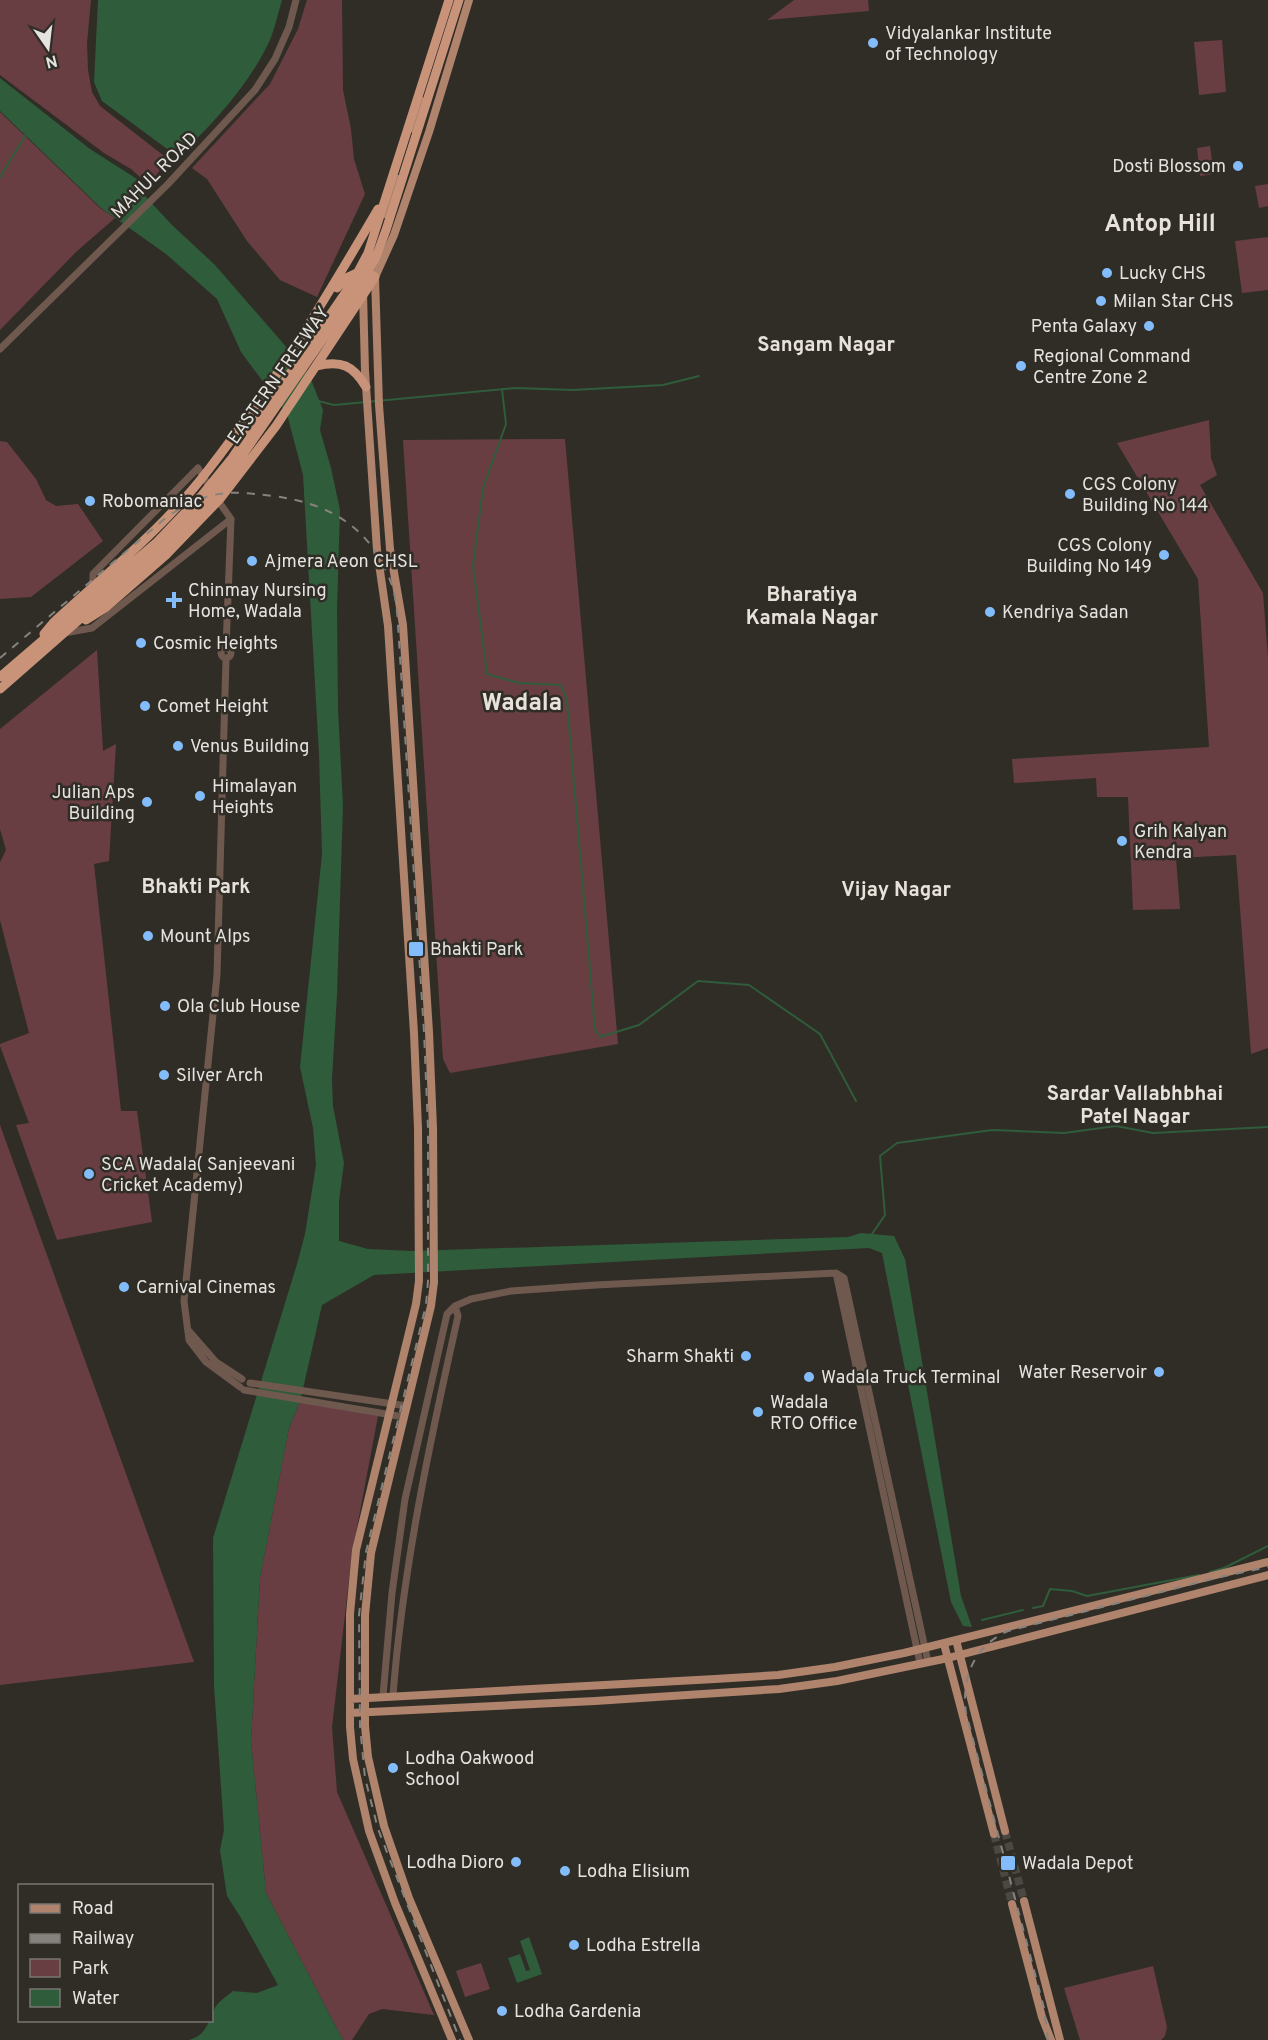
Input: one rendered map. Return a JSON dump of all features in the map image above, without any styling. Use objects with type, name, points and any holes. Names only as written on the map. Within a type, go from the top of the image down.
[{"type":"highway","name":"EASTERN FREEWAY","points":[[0,689],[67,630],[99,592],[156,543],[202,495],[232,458],[352,283],[368,253],[447,0]]},
{"type":"highway","name":"EASTERN FREEWAY","points":[[99,592],[163,546],[207,501],[237,463],[359,287],[376,257],[386,230],[459,0]]},
{"type":"highway","points":[[299,340],[384,199],[394,188]]},
{"type":"highway","points":[[0,677],[31,650],[54,622],[99,592],[192,490],[209,470],[340,284],[363,270],[375,276],[281,418],[220,499],[181,541],[105,608],[67,630]]},
{"type":"highway","points":[[314,368],[332,363],[346,366],[358,375],[367,396]]},
{"type":"main road","points":[[447,0],[414,128],[363,270],[363,343],[377,550],[388,626],[414,1033],[418,1128],[419,1281],[416,1304],[356,1550],[350,1614],[350,1713],[353,1759],[369,1830],[395,1904],[452,2040]]},
{"type":"main road","points":[[469,0],[398,225],[375,276],[379,400],[386,499],[390,549],[403,625],[428,1008],[433,1128],[434,1282],[431,1306],[371,1553],[365,1615],[365,1712],[368,1757],[384,1826],[409,1898],[469,2040]]},
{"type":"main road","points":[[374,500],[386,499]]},
{"type":"main road","points":[[377,550],[390,549]]},
{"type":"main road","points":[[350,1699],[778,1675],[835,1667],[944,1644],[1268,1562]]},
{"type":"main road","points":[[350,1713],[779,1689],[837,1681],[948,1658],[1268,1575]]},
{"type":"main road","points":[[956,1640],[1005,1831]]},
{"type":"main road","points":[[944,1644],[994,1834]]},
{"type":"main road","points":[[951,1672],[963,1670]]},
{"type":"main road","points":[[961,1710],[973,1707]]},
{"type":"main road","points":[[977,1771],[990,1772]]},
{"type":"main road","points":[[980,1780],[990,1772]]},
{"type":"main road","points":[[1024,1901],[1060,2040]]},
{"type":"main road","points":[[1012,1904],[1042,2017],[1051,2040]]},
{"type":"main road","points":[[1020,1935],[1032,1932]]},
{"type":"street","name":"MAHUL ROAD","points":[[0,349],[168,184],[255,90],[275,59],[289,27],[296,0]]},
{"type":"street","points":[[99,592],[93,574],[198,468],[231,519],[226,648],[231,653],[229,658],[226,658],[217,975],[184,1302],[189,1340],[206,1362],[242,1388],[404,1417]]},
{"type":"street","points":[[67,630],[92,628],[231,519]]},
{"type":"street","points":[[388,1696],[391,1603],[405,1499],[447,1314],[455,1306],[471,1299],[511,1292],[596,1285],[836,1273],[924,1663]]},
{"type":"street","points":[[388,1696],[419,1502],[458,1316],[455,1306]]},
{"type":"street","points":[[189,1330],[216,1362],[250,1382],[407,1406]]},
{"type":"street","points":[[242,1388],[249,1388],[250,1382]]},
{"type":"street","points":[[405,1499],[419,1502]]},
{"type":"street","points":[[391,1603],[401,1604]]},
{"type":"green space","points":[[0,0],[91,0],[87,43],[92,92],[100,106],[168,159],[149,185],[131,169],[104,153],[0,75]]},
{"type":"green space","points":[[307,0],[342,0],[343,90],[354,159],[365,194],[317,297],[280,280],[247,241],[207,179],[192,168],[270,84],[298,29]]},
{"type":"green space","points":[[794,0],[868,0],[869,11],[767,20]]},
{"type":"green space","points":[[1222,40],[1226,92],[1199,95],[1194,42]]},
{"type":"green space","points":[[0,112],[100,208],[115,218],[76,252],[0,330]]},
{"type":"green space","points":[[1210,146],[1214,174],[1200,176],[1197,148]]},
{"type":"green space","points":[[1268,184],[1268,206],[1259,208],[1255,186]]},
{"type":"green space","points":[[1268,237],[1268,290],[1242,293],[1235,241]]},
{"type":"green space","points":[[1209,420],[1211,458],[1217,475],[1200,485],[1263,593],[1268,658],[1268,1048],[1251,1054],[1236,855],[1176,858],[1180,909],[1133,910],[1128,797],[1097,797],[1096,778],[1014,783],[1012,759],[1209,747],[1198,579],[1117,443]]},
{"type":"green space","points":[[565,439],[618,1044],[450,1073],[443,1059],[403,440]]},
{"type":"green space","points":[[0,441],[7,442],[36,479],[46,500],[56,506],[78,504],[103,541],[31,597],[0,599]]},
{"type":"green space","name":"Bhakti Park","points":[[97,650],[103,751],[116,744],[109,861],[94,864],[121,1111],[137,1111],[152,1222],[57,1240],[16,1125],[29,1123],[0,1046],[0,1044],[29,1033],[0,920],[0,862],[6,850],[0,829],[0,729]]},
{"type":"green space","points":[[0,1125],[194,1662],[0,1685]]},
{"type":"green space","points":[[300,1402],[378,1416],[352,1554],[332,1727],[337,1792],[434,2015],[382,2009],[369,2014],[352,2040],[343,2040],[266,1893],[251,1741],[260,1578],[289,1428]]},
{"type":"green space","points":[[481,1963],[490,1989],[465,1997],[456,1971]]},
{"type":"green space","points":[[1153,1966],[1167,2027],[1165,2036],[1161,2040],[1080,2040],[1064,1988]]},
{"type":"water","points":[[98,0],[282,0],[270,40],[252,73],[217,117],[178,157],[102,101],[94,82]]},
{"type":"water","points":[[0,78],[90,149],[137,179],[146,197],[215,265],[308,372],[323,410],[320,430],[340,510],[337,609],[338,709],[343,806],[332,1079],[333,1106],[344,1163],[339,1201],[339,1241],[368,1249],[412,1251],[848,1237],[861,1233],[894,1236],[905,1259],[961,1596],[972,1627],[963,1626],[951,1602],[882,1253],[869,1248],[374,1275],[322,1305],[300,1402],[289,1428],[260,1578],[251,1741],[266,1893],[343,2040],[189,2040],[202,2033],[209,2022],[213,2022],[214,2010],[233,1991],[257,1993],[278,1985],[227,1896],[220,1850],[224,1830],[214,1686],[213,1538],[297,1264],[305,1234],[316,1165],[313,1128],[300,1067],[322,854],[319,754],[303,475],[287,414],[241,352],[217,299],[166,254],[101,208],[0,111]]},
{"type":"water","points":[[529,1937],[542,1974],[517,1983],[508,1958],[520,1954],[526,1971],[530,1970],[520,1941]]},
{"type":"waterway","points":[[0,177],[27,133]]},
{"type":"waterway","points":[[318,401],[334,405],[515,388],[573,390],[663,385],[699,376]]},
{"type":"waterway","points":[[502,389],[506,424],[483,488],[473,566],[487,674],[519,683],[561,685],[567,701],[595,1029],[600,1037],[639,1025],[698,981],[749,985],[820,1034],[856,1101]]},
{"type":"waterway","points":[[872,1234],[885,1215],[880,1156],[897,1143],[992,1130],[1064,1133],[1116,1126],[1153,1133],[1268,1127]]},
{"type":"waterway","points":[[1210,1572],[1224,1568],[1268,1546]]},
{"type":"waterway","points":[[1033,1608],[1043,1606],[1050,1589],[1072,1591],[1087,1596],[1199,1575]]},
{"type":"waterway","points":[[982,1620],[1023,1610]]},
{"type":"tunnel","points":[[1005,1831],[1024,1901]]},
{"type":"tunnel","points":[[994,1834],[1012,1904]]},
{"type":"railway","points":[[0,658],[168,516],[196,501],[219,494],[243,493],[293,499],[329,511],[344,520],[371,545],[392,585],[398,619],[424,1032],[428,1128],[428,1281],[426,1305],[366,1552],[359,1615],[360,1726],[365,1778],[378,1829],[460,2040]]},
{"type":"railway","points":[[1048,2040],[1044,2008],[966,1713],[966,1688],[972,1664],[986,1645],[1008,1631],[1268,1567]]},
{"type":"place","name":"Vidyalankar Institute of Technology","points":[[873,43]]},
{"type":"place","name":"Dosti Blossom","points":[[1238,166]]},
{"type":"place","name":"Lucky CHS","points":[[1107,273]]},
{"type":"place","name":"Milan Star CHS","points":[[1101,301]]},
{"type":"place","name":"Penta Galaxy","points":[[1149,326]]},
{"type":"place","name":"Regional Command Centre Zone 2","points":[[1021,366]]},
{"type":"place","name":"CGS Colony Building No 144","points":[[1070,494]]},
{"type":"place","name":"Robomaniac","points":[[90,501]]},
{"type":"place","name":"CGS Colony Building No 149","points":[[1164,555]]},
{"type":"place","name":"Ajmera Aeon CHSL","points":[[252,561]]},
{"type":"place","name":"Chinmay Nursing Home, Wadala","points":[[174,600]]},
{"type":"place","name":"Kendriya Sadan","points":[[990,612]]},
{"type":"place","name":"Cosmic Heights","points":[[141,643]]},
{"type":"place","name":"Comet Height","points":[[145,706]]},
{"type":"place","name":"Venus Building","points":[[178,746]]},
{"type":"place","name":"Himalayan Heights","points":[[200,796]]},
{"type":"place","name":"Julian Aps Building","points":[[147,802]]},
{"type":"place","name":"Grih Kalyan Kendra","points":[[1122,841]]},
{"type":"place","name":"Mount Alps","points":[[148,936]]},
{"type":"place","name":"Bhakti Park","points":[[416,949]]},
{"type":"place","name":"Ola Club House","points":[[165,1006]]},
{"type":"place","name":"Silver Arch","points":[[164,1075]]},
{"type":"place","name":"SCA Wadala( Sanjeevani Cricket Academy)","points":[[89,1174]]},
{"type":"place","name":"Carnival Cinemas","points":[[124,1287]]},
{"type":"place","name":"Sharm Shakti","points":[[746,1356]]},
{"type":"place","name":"Water Reservoir","points":[[1159,1372]]},
{"type":"place","name":"Wadala Truck Terminal","points":[[809,1377]]},
{"type":"place","name":"Wadala RTO Office","points":[[758,1412]]},
{"type":"place","name":"Lodha Oakwood School","points":[[393,1768]]},
{"type":"place","name":"Lodha Dioro","points":[[516,1862]]},
{"type":"place","name":"Wadala Depot","points":[[1008,1863]]},
{"type":"place","name":"Lodha Elisium","points":[[565,1871]]},
{"type":"place","name":"Lodha Estrella","points":[[574,1945]]},
{"type":"place","name":"Lodha Gardenia","points":[[502,2011]]},
{"type":"district","name":"Antop Hill","points":[[1160,223]]},
{"type":"district","name":"Sangam Nagar","points":[[826,344]]},
{"type":"district","name":"Bharatiya Kamala Nagar","points":[[812,606]]},
{"type":"district","name":"Wadala","points":[[522,702]]},
{"type":"district","name":"Bhakti Park","points":[[196,886]]},
{"type":"district","name":"Vijay Nagar","points":[[896,889]]},
{"type":"district","name":"Sardar Vallabhbhai Patel Nagar","points":[[1135,1104]]}]
